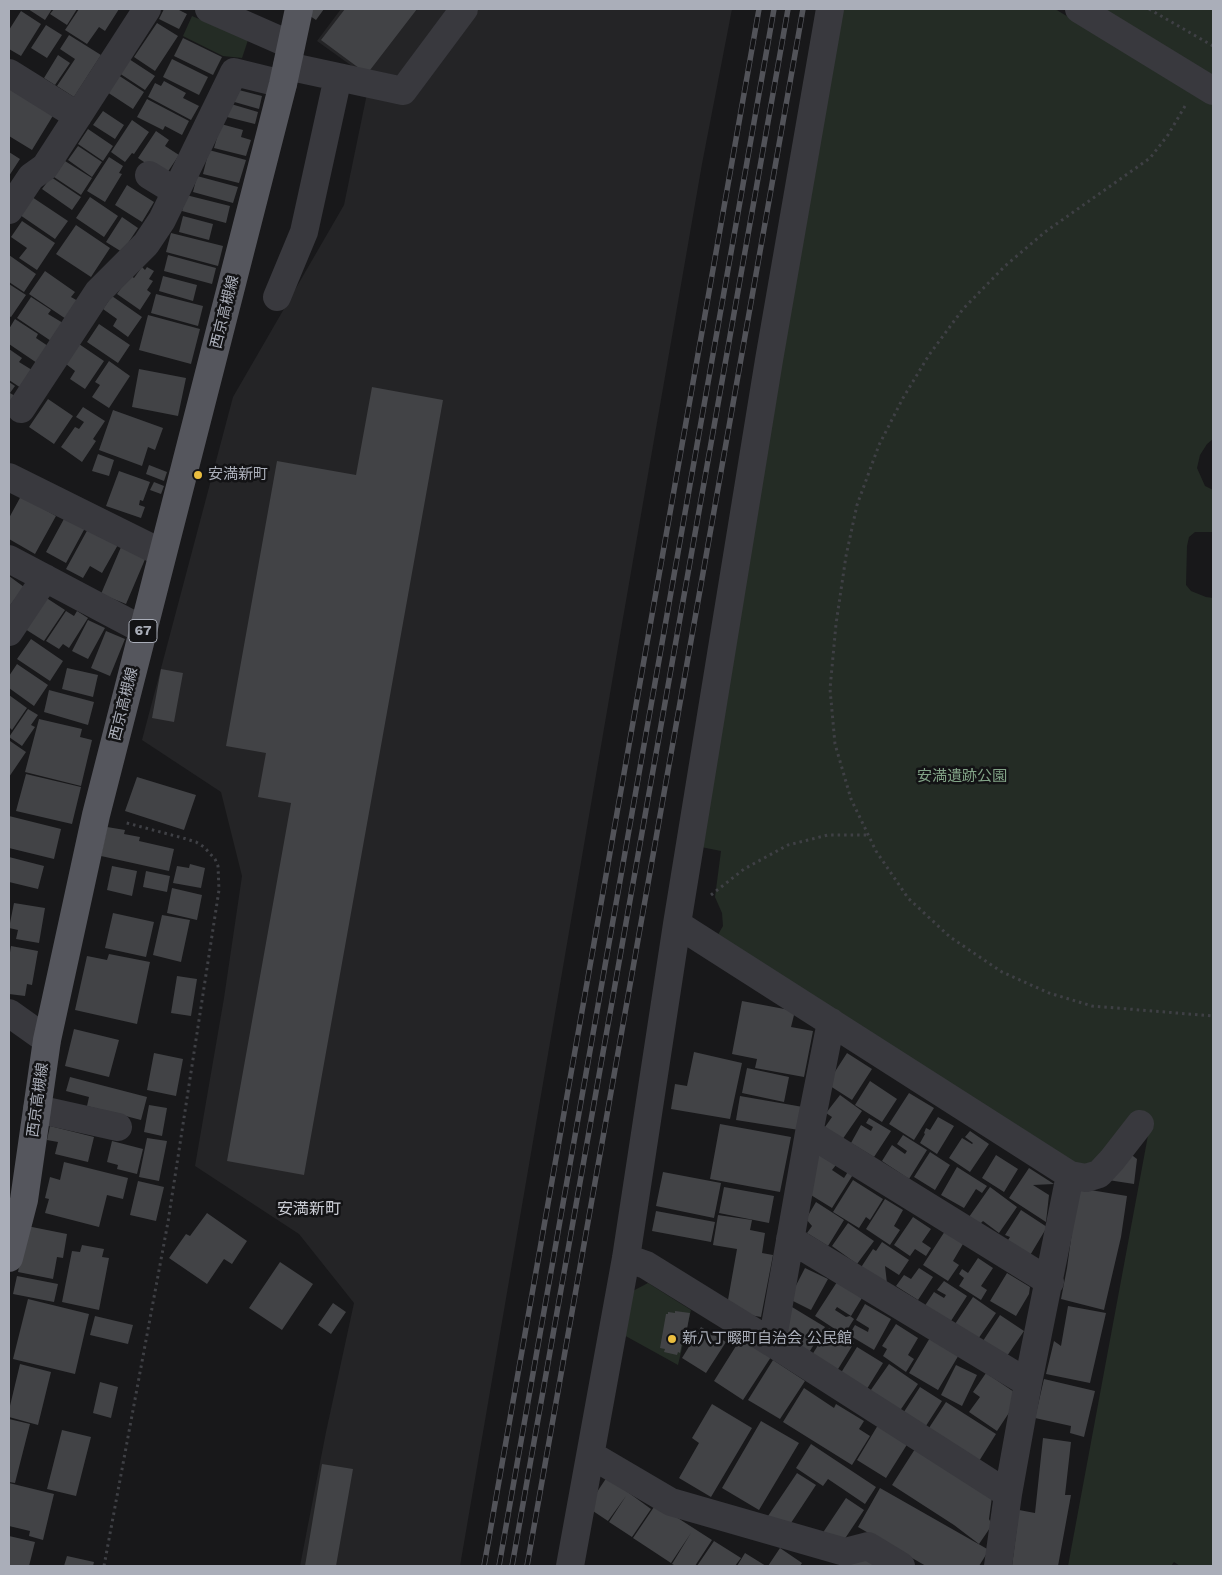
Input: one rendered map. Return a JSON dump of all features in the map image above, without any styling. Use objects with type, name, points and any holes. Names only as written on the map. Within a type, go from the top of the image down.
[{"type":"main road","name":"西京高槻線","points":[[9,1258],[24,1200],[47,1040],[96,815],[287,65],[299,9]]},
{"type":"street","points":[[9,210],[31,177],[45,167],[147,9]]},
{"type":"street","points":[[209,9],[287,65]]},
{"type":"street","points":[[21,409],[98,292],[146,244],[162,220],[234,72],[287,65],[402,91],[464,9]]},
{"type":"street","points":[[570,1566],[626,1258],[677,924],[830,9]]},
{"type":"street","points":[[1079,9],[1206,87]]},
{"type":"street","points":[[9,72],[78,116]]},
{"type":"street","points":[[277,297],[304,232],[338,77]]},
{"type":"street","points":[[149,176],[175,191]]},
{"type":"street","points":[[9,477],[162,553]]},
{"type":"street","points":[[9,559],[143,630]]},
{"type":"street","points":[[9,632],[45,578]]},
{"type":"street","points":[[677,924],[1070,1175],[1086,1178],[1099,1174],[1140,1124]]},
{"type":"street","points":[[9,1013],[47,1040]]},
{"type":"street","points":[[772,1343],[809,1133],[831,1022]]},
{"type":"street","points":[[37,1109],[118,1127]]},
{"type":"street","points":[[809,1133],[1050,1282]]},
{"type":"street","points":[[998,1566],[1008,1494],[1028,1383],[1050,1282],[1070,1175]]},
{"type":"street","points":[[790,1239],[1028,1383]]},
{"type":"street","points":[[626,1258],[646,1265],[1008,1494]]},
{"type":"street","points":[[591,1455],[671,1502],[845,1552],[868,1546],[900,1566]]},
{"type":"path","points":[[1149,9],[1213,46]]},
{"type":"path","points":[[1206,87],[1150,158],[1045,232],[1005,266],[963,309],[929,355],[907,390],[879,445],[857,505],[846,556],[836,624],[830,689],[835,744],[851,799],[876,851],[908,898],[950,937],[1002,972],[1049,993],[1092,1006],[1213,1016]]},
{"type":"path","points":[[96,815],[196,842],[215,859],[219,878],[219,890],[168,1222],[104,1566]]},
{"type":"path","points":[[677,924],[744,869],[788,845],[828,835],[869,835]]},
{"type":"shaded area","points":[[341,9],[732,9],[702,164],[460,1566],[300,1566],[354,1303],[299,1234],[195,1166],[224,998],[242,876],[221,792],[142,740],[233,397],[344,205],[370,79],[317,41]]},
{"type":"green space","name":"安満遺跡公園","points":[[839,9],[1055,9],[1213,104],[1213,439],[1207,444],[1200,455],[1197,468],[1205,486],[1213,490],[1213,532],[1195,532],[1189,537],[1186,585],[1191,591],[1213,598],[1213,1566],[1180,1566],[1174,1562],[1171,1566],[1068,1566],[1149,1130],[1085,1169],[716,938],[723,926],[722,913],[715,897],[721,851],[696,846]]},
{"type":"green space","points":[[1101,9],[1213,9],[1213,77]]},
{"type":"green space","points":[[192,16],[248,40],[242,58],[223,56],[183,36]]},
{"type":"green space","points":[[648,1283],[691,1310],[678,1365],[622,1334],[629,1293]]},
{"type":"building","points":[[28,9],[52,9],[45,20]]},
{"type":"building","points":[[54,9],[77,9],[67,25],[50,14]]},
{"type":"building","points":[[79,9],[119,9],[105,31],[99,27],[87,44],[65,30]]},
{"type":"building","points":[[164,9],[177,9],[187,14],[179,29],[159,19]]},
{"type":"building","points":[[309,9],[324,9],[316,20],[310,16]]},
{"type":"building","points":[[345,9],[417,9],[367,74],[321,40]]},
{"type":"building","points":[[21,11],[41,24],[21,56],[9,49],[9,30]]},
{"type":"building","points":[[157,23],[178,36],[155,71],[134,57]]},
{"type":"building","points":[[46,25],[62,35],[47,58],[31,48]]},
{"type":"building","points":[[69,35],[101,55],[74,97],[57,86],[75,59],[60,49]]},
{"type":"building","points":[[183,38],[222,57],[213,75],[174,56]]},
{"type":"building","points":[[58,55],[70,63],[55,85],[44,78]]},
{"type":"building","points":[[129,59],[155,76],[145,90],[119,73]]},
{"type":"building","points":[[172,59],[208,77],[199,95],[163,77]]},
{"type":"building","points":[[118,75],[144,92],[133,109],[107,92]]},
{"type":"building","points":[[164,81],[186,93],[183,98],[199,106],[191,120],[148,97],[155,83],[161,86]]},
{"type":"building","points":[[9,87],[54,114],[32,150],[9,136]]},
{"type":"building","points":[[235,89],[262,96],[259,109],[231,101]]},
{"type":"building","points":[[147,99],[189,121],[182,135],[165,126],[163,130],[137,117]]},
{"type":"building","points":[[231,104],[258,112],[255,124],[227,117]]},
{"type":"building","points":[[103,111],[124,125],[115,139],[93,125]]},
{"type":"building","points":[[132,120],[149,132],[134,154],[132,153],[125,162],[111,152]]},
{"type":"building","points":[[221,124],[243,130],[241,137],[251,140],[246,156],[214,148]]},
{"type":"building","points":[[88,129],[113,146],[103,161],[78,144]]},
{"type":"building","points":[[156,131],[169,140],[165,146],[179,155],[165,176],[138,158]]},
{"type":"building","points":[[78,146],[102,162],[92,177],[68,160]]},
{"type":"building","points":[[209,150],[246,160],[239,183],[203,174]]},
{"type":"building","points":[[9,152],[20,159],[9,176]]},
{"type":"building","points":[[109,157],[123,166],[119,173],[122,174],[105,202],[87,191]]},
{"type":"building","points":[[65,161],[92,178],[81,195],[54,177]]},
{"type":"building","points":[[197,176],[238,187],[233,203],[193,192]]},
{"type":"building","points":[[51,177],[81,197],[72,210],[42,189]]},
{"type":"building","points":[[127,185],[154,202],[142,222],[115,205]]},
{"type":"building","points":[[186,195],[230,206],[226,223],[182,211]]},
{"type":"building","points":[[32,197],[68,221],[55,239],[20,215]]},
{"type":"building","points":[[90,197],[118,216],[104,237],[76,218]]},
{"type":"building","points":[[183,216],[213,224],[209,240],[179,232]]},
{"type":"building","points":[[122,217],[138,228],[122,252],[106,242]]},
{"type":"building","points":[[22,221],[55,243],[37,270],[19,258],[27,248],[11,237]]},
{"type":"building","points":[[76,225],[110,248],[91,277],[56,254]]},
{"type":"building","points":[[171,233],[223,246],[218,266],[166,252]]},
{"type":"building","points":[[9,255],[36,274],[24,292],[9,282]]},
{"type":"building","points":[[168,255],[216,268],[212,284],[164,271]]},
{"type":"building","points":[[142,267],[145,270],[147,267],[154,271],[149,279],[153,281],[147,290],[151,293],[140,310],[117,294],[130,275],[134,278]]},
{"type":"building","points":[[45,271],[75,292],[71,297],[78,301],[66,319],[29,294]]},
{"type":"building","points":[[163,276],[197,285],[193,301],[159,291]]},
{"type":"building","points":[[9,284],[26,295],[11,317],[9,316]]},
{"type":"building","points":[[156,294],[203,306],[198,326],[151,313]]},
{"type":"building","points":[[112,296],[142,317],[128,337],[113,326],[117,319],[103,309]]},
{"type":"building","points":[[31,297],[51,310],[48,314],[63,323],[51,341],[17,318]]},
{"type":"building","points":[[148,315],[200,329],[191,364],[139,350]]},
{"type":"building","points":[[15,319],[38,334],[36,338],[48,346],[37,363],[9,344],[9,329]]},
{"type":"building","points":[[99,324],[130,345],[118,363],[87,342]]},
{"type":"building","points":[[79,344],[104,361],[85,389],[70,379],[75,371],[66,364]]},
{"type":"building","points":[[9,349],[22,358],[19,362],[32,370],[21,388],[9,380]]},
{"type":"building","points":[[109,361],[130,376],[109,408],[92,397],[100,385],[95,382]]},
{"type":"building","points":[[139,369],[186,378],[178,416],[132,407]]},
{"type":"building","points":[[9,382],[15,386],[10,393],[15,396],[9,406]]},
{"type":"building","points":[[372,387],[443,400],[304,1175],[227,1161],[291,803],[258,797],[266,753],[226,746],[277,461],[356,475]]},
{"type":"building","points":[[48,399],[73,416],[54,444],[29,427]]},
{"type":"building","points":[[83,407],[105,421],[93,439],[96,441],[82,462],[61,447],[75,427],[79,429],[84,422],[76,417]]},
{"type":"building","points":[[113,410],[163,428],[155,450],[148,447],[142,466],[99,450]]},
{"type":"building","points":[[98,454],[114,460],[109,476],[92,471]]},
{"type":"building","points":[[149,465],[167,472],[164,481],[146,474]]},
{"type":"building","points":[[119,471],[150,482],[143,501],[140,500],[139,505],[145,507],[141,518],[106,506]]},
{"type":"building","points":[[154,482],[164,486],[161,494],[150,490]]},
{"type":"building","points":[[21,496],[56,516],[35,554],[9,539],[9,518]]},
{"type":"building","points":[[65,517],[85,528],[66,563],[46,552]]},
{"type":"building","points":[[89,527],[119,543],[102,573],[90,566],[83,578],[66,569]]},
{"type":"building","points":[[121,547],[146,557],[126,604],[101,594]]},
{"type":"building","points":[[9,576],[24,587],[9,607]]},
{"type":"building","points":[[45,597],[65,610],[44,641],[25,629]]},
{"type":"building","points":[[66,611],[74,616],[77,611],[88,618],[69,648],[63,644],[59,649],[46,641]]},
{"type":"building","points":[[88,620],[105,628],[88,659],[72,651]]},
{"type":"building","points":[[106,631],[125,639],[110,676],[91,668]]},
{"type":"building","points":[[31,639],[63,661],[50,681],[17,659]]},
{"type":"building","points":[[17,664],[48,685],[34,706],[9,688],[9,676]]},
{"type":"building","points":[[67,668],[98,675],[93,697],[62,689]]},
{"type":"building","points":[[161,669],[183,673],[174,722],[152,718]]},
{"type":"building","points":[[49,690],[94,702],[88,725],[44,712]]},
{"type":"building","points":[[9,695],[27,708],[12,730],[9,727]]},
{"type":"building","points":[[28,709],[38,715],[31,725],[35,727],[22,746],[9,737]]},
{"type":"building","points":[[39,719],[82,729],[80,737],[92,740],[81,786],[25,772]]},
{"type":"building","points":[[9,742],[26,752],[9,777]]},
{"type":"building","points":[[26,774],[81,787],[72,824],[16,811]]},
{"type":"building","points":[[137,777],[196,795],[184,830],[125,811]]},
{"type":"building","points":[[9,816],[61,829],[54,859],[9,848]]},
{"type":"building","points":[[107,827],[125,830],[124,834],[140,837],[139,841],[174,849],[169,871],[101,856]]},
{"type":"building","points":[[9,857],[44,866],[38,889],[9,882]]},
{"type":"building","points":[[190,864],[205,868],[201,888],[173,883],[177,866],[189,868]]},
{"type":"building","points":[[112,866],[137,871],[132,896],[107,890]]},
{"type":"building","points":[[146,871],[170,876],[167,892],[143,887]]},
{"type":"building","points":[[172,888],[202,895],[197,920],[167,913]]},
{"type":"building","points":[[14,903],[45,908],[39,943],[16,939],[18,930],[9,928]]},
{"type":"building","points":[[113,913],[154,922],[146,957],[105,948]]},
{"type":"building","points":[[162,915],[190,920],[181,962],[153,955]]},
{"type":"building","points":[[11,946],[38,951],[32,985],[27,984],[25,996],[9,994]]},
{"type":"building","points":[[109,954],[150,962],[137,1024],[75,1010],[87,956],[107,960]]},
{"type":"building","points":[[177,976],[197,979],[191,1016],[171,1013]]},
{"type":"building","points":[[742,1001],[795,1011],[791,1027],[813,1031],[804,1077],[755,1068],[757,1059],[732,1054]]},
{"type":"building","points":[[74,1029],[119,1040],[109,1077],[65,1066]]},
{"type":"building","points":[[694,1052],[742,1063],[730,1119],[671,1109],[675,1084],[687,1086]]},
{"type":"building","points":[[154,1053],[183,1059],[176,1096],[147,1090]]},
{"type":"building","points":[[847,1053],[872,1069],[852,1100],[827,1084]]},
{"type":"building","points":[[747,1068],[789,1077],[784,1102],[742,1093]]},
{"type":"building","points":[[70,1077],[147,1097],[141,1120],[87,1106],[89,1097],[66,1091]]},
{"type":"building","points":[[870,1081],[897,1099],[882,1122],[855,1105]]},
{"type":"building","points":[[909,1093],[934,1108],[914,1140],[889,1124]]},
{"type":"building","points":[[840,1095],[862,1111],[842,1140],[825,1127],[832,1117],[826,1113]]},
{"type":"building","points":[[740,1096],[803,1107],[799,1130],[736,1120]]},
{"type":"building","points":[[149,1105],[167,1108],[162,1136],[144,1132]]},
{"type":"building","points":[[938,1117],[954,1126],[937,1154],[920,1143],[926,1128],[930,1130]]},
{"type":"building","points":[[869,1118],[891,1131],[874,1157],[851,1143],[861,1125],[871,1131],[873,1127],[866,1123]]},
{"type":"building","points":[[720,1124],[791,1137],[780,1192],[710,1179]]},
{"type":"building","points":[[50,1126],[94,1137],[88,1162],[55,1154],[58,1142],[47,1140]]},
{"type":"building","points":[[970,1131],[989,1144],[970,1172],[949,1158],[962,1138],[973,1143],[965,1137]]},
{"type":"building","points":[[903,1135],[927,1150],[909,1179],[882,1161],[892,1145],[905,1154],[907,1151],[897,1144]]},
{"type":"building","points":[[147,1138],[167,1141],[159,1181],[139,1177]]},
{"type":"building","points":[[112,1141],[143,1149],[137,1174],[117,1169],[118,1165],[107,1162]]},
{"type":"building","points":[[815,1152],[836,1165],[832,1170],[844,1178],[849,1170],[854,1173],[832,1208],[806,1192]]},
{"type":"building","points":[[930,1152],[950,1165],[935,1190],[914,1177]]},
{"type":"building","points":[[1129,1153],[1137,1159],[1134,1184],[1108,1180]]},
{"type":"building","points":[[996,1155],[1018,1169],[1004,1192],[982,1178]]},
{"type":"building","points":[[64,1162],[128,1178],[123,1199],[107,1195],[99,1227],[45,1213],[49,1199],[45,1198],[50,1177],[60,1180]]},
{"type":"building","points":[[957,1167],[987,1186],[982,1193],[976,1189],[964,1208],[941,1195]]},
{"type":"building","points":[[1029,1168],[1054,1184],[1033,1185],[1049,1195],[1046,1222],[1009,1198]]},
{"type":"building","points":[[663,1172],[721,1183],[714,1218],[656,1206]]},
{"type":"building","points":[[853,1180],[883,1199],[870,1220],[866,1217],[859,1228],[833,1212]]},
{"type":"building","points":[[138,1181],[164,1187],[156,1221],[130,1215]]},
{"type":"building","points":[[724,1187],[774,1196],[769,1223],[719,1213]]},
{"type":"building","points":[[990,1187],[1017,1207],[999,1233],[983,1221],[979,1225],[969,1217]]},
{"type":"building","points":[[1078,1188],[1127,1196],[1121,1237],[1104,1310],[1061,1299]]},
{"type":"building","points":[[885,1199],[903,1210],[894,1226],[900,1230],[890,1245],[866,1229]]},
{"type":"building","points":[[816,1202],[844,1220],[828,1246],[807,1233],[812,1226],[806,1219]]},
{"type":"building","points":[[1021,1210],[1047,1227],[1029,1257],[1006,1243],[1010,1237],[1005,1235]]},
{"type":"building","points":[[656,1211],[715,1222],[711,1242],[652,1231]]},
{"type":"building","points":[[207,1213],[247,1241],[232,1264],[224,1259],[207,1284],[169,1258],[186,1234],[190,1236]]},
{"type":"building","points":[[718,1215],[752,1220],[750,1230],[765,1233],[762,1253],[773,1255],[761,1317],[726,1311],[737,1249],[713,1245]]},
{"type":"building","points":[[913,1217],[931,1229],[922,1242],[931,1248],[926,1256],[915,1249],[910,1256],[894,1245]]},
{"type":"building","points":[[848,1223],[874,1241],[857,1264],[832,1246]]},
{"type":"building","points":[[27,1226],[67,1234],[63,1258],[57,1257],[53,1279],[18,1272]]},
{"type":"building","points":[[945,1231],[963,1244],[953,1261],[959,1265],[948,1281],[923,1265]]},
{"type":"building","points":[[882,1242],[909,1260],[899,1275],[885,1266],[888,1292],[858,1272],[873,1249],[876,1251]]},
{"type":"building","points":[[82,1245],[104,1249],[102,1257],[109,1258],[99,1310],[62,1302],[72,1251],[80,1252]]},
{"type":"building","points":[[978,1258],[993,1268],[981,1286],[987,1290],[981,1300],[959,1286],[964,1278],[959,1274],[962,1269],[968,1273]]},
{"type":"building","points":[[280,1262],[313,1284],[282,1330],[249,1308]]},
{"type":"building","points":[[805,1268],[828,1279],[811,1310],[789,1299]]},
{"type":"building","points":[[919,1268],[933,1277],[918,1300],[896,1286],[904,1275],[911,1279]]},
{"type":"building","points":[[1007,1273],[1030,1287],[1029,1294],[1016,1316],[990,1301]]},
{"type":"building","points":[[17,1276],[58,1284],[54,1302],[13,1294]]},
{"type":"building","points":[[944,1281],[967,1296],[949,1324],[924,1307],[934,1292],[944,1298],[946,1295],[937,1290]]},
{"type":"building","points":[[837,1282],[862,1298],[851,1316],[837,1307],[835,1310],[846,1317],[850,1316],[854,1319],[844,1335],[815,1316]]},
{"type":"building","points":[[973,1297],[996,1313],[976,1342],[953,1327]]},
{"type":"building","points":[[28,1299],[89,1314],[75,1374],[13,1359]]},
{"type":"building","points":[[333,1303],[346,1312],[331,1334],[318,1325]]},
{"type":"building","points":[[865,1304],[891,1319],[874,1350],[849,1335],[855,1325],[868,1332],[869,1328],[856,1320]]},
{"type":"building","points":[[1068,1306],[1106,1313],[1090,1383],[1046,1374],[1054,1341],[1061,1346]]},
{"type":"building","points":[[792,1307],[825,1327],[808,1354],[783,1339]]},
{"type":"building","name":"新八丁畷町自治会 公民館","points":[[675,1311],[690,1313],[680,1353],[678,1352],[677,1355],[664,1352],[665,1349],[660,1348],[666,1314],[668,1312],[675,1313]]},
{"type":"building","points":[[1000,1315],[1024,1331],[1005,1359],[981,1344]]},
{"type":"building","points":[[95,1316],[133,1325],[128,1344],[90,1335]]},
{"type":"building","points":[[896,1324],[918,1338],[908,1355],[914,1359],[906,1372],[883,1356],[887,1349],[882,1346]]},
{"type":"building","points":[[701,1327],[726,1342],[706,1373],[682,1358]]},
{"type":"building","points":[[829,1328],[854,1343],[835,1374],[810,1358]]},
{"type":"building","points":[[931,1336],[960,1353],[938,1390],[909,1373]]},
{"type":"building","points":[[741,1338],[771,1357],[743,1400],[714,1381]]},
{"type":"building","points":[[857,1347],[883,1363],[865,1392],[839,1376]]},
{"type":"building","points":[[773,1360],[805,1381],[780,1419],[748,1400]]},
{"type":"building","points":[[20,1364],[51,1372],[38,1425],[9,1417]]},
{"type":"building","points":[[889,1364],[918,1384],[895,1418],[866,1397]]},
{"type":"building","points":[[956,1365],[977,1375],[962,1406],[941,1395]]},
{"type":"building","points":[[986,1373],[1020,1396],[997,1431],[969,1412],[980,1397],[973,1392]]},
{"type":"building","points":[[1044,1379],[1095,1391],[1084,1437],[1070,1433],[1071,1426],[1035,1418]]},
{"type":"building","points":[[100,1382],[118,1387],[111,1418],[93,1413]]},
{"type":"building","points":[[920,1387],[942,1401],[922,1432],[900,1418]]},
{"type":"building","points":[[804,1388],[834,1408],[836,1404],[864,1421],[859,1429],[870,1436],[852,1465],[783,1422]]},
{"type":"building","points":[[946,1402],[996,1434],[976,1466],[925,1434]]},
{"type":"building","points":[[712,1404],[752,1428],[711,1497],[679,1478],[699,1443],[692,1438]]},
{"type":"building","points":[[9,1419],[30,1424],[15,1483],[9,1482]]},
{"type":"building","points":[[761,1421],[799,1443],[759,1510],[722,1488]]},
{"type":"building","points":[[878,1425],[908,1443],[886,1478],[857,1460]]},
{"type":"building","points":[[62,1430],[91,1437],[76,1496],[47,1489]]},
{"type":"building","points":[[1043,1438],[1071,1442],[1065,1495],[1071,1495],[1058,1566],[1012,1566],[1019,1510],[1035,1513]]},
{"type":"building","points":[[811,1444],[876,1487],[865,1504],[828,1479],[823,1486],[796,1468]]},
{"type":"building","points":[[915,1449],[992,1497],[989,1519],[992,1525],[979,1544],[954,1525],[892,1485]]},
{"type":"building","points":[[322,1464],[353,1469],[336,1566],[305,1566]]},
{"type":"building","points":[[797,1473],[816,1485],[787,1529],[768,1516]]},
{"type":"building","points":[[607,1477],[651,1509],[632,1537],[609,1522],[626,1496],[608,1521],[587,1507]]},
{"type":"building","points":[[9,1483],[54,1494],[43,1540],[29,1536],[30,1531],[9,1526]]},
{"type":"building","points":[[880,1488],[989,1550],[979,1566],[926,1566],[858,1527]]},
{"type":"building","points":[[846,1498],[864,1510],[840,1546],[822,1534]]},
{"type":"building","points":[[656,1504],[712,1540],[695,1566],[676,1566],[672,1564],[691,1533],[671,1563],[633,1538]]},
{"type":"building","points":[[9,1536],[35,1542],[29,1566],[9,1566]]},
{"type":"building","points":[[714,1541],[741,1558],[735,1566],[697,1566]]},
{"type":"building","points":[[780,1548],[802,1563],[800,1566],[768,1566]]},
{"type":"building","points":[[745,1553],[766,1566],[737,1566]]},
{"type":"building","points":[[862,1554],[877,1566],[841,1566],[847,1558]]},
{"type":"building","points":[[67,1556],[94,1562],[93,1566],[64,1566]]},
{"type":"railway","points":[[484,1566],[759,9]]},
{"type":"railway","points":[[499,1566],[774,9]]},
{"type":"railway","points":[[512,1566],[788,9]]},
{"type":"railway","points":[[527,1566],[803,9]]},
{"type":"place","name":"安満新町","points":[[198,475]]},
{"type":"place","name":"新八丁畷町自治会 公民館","points":[[672,1339]]},
{"type":"district","name":"安満新町","points":[[309,1209]]}]
